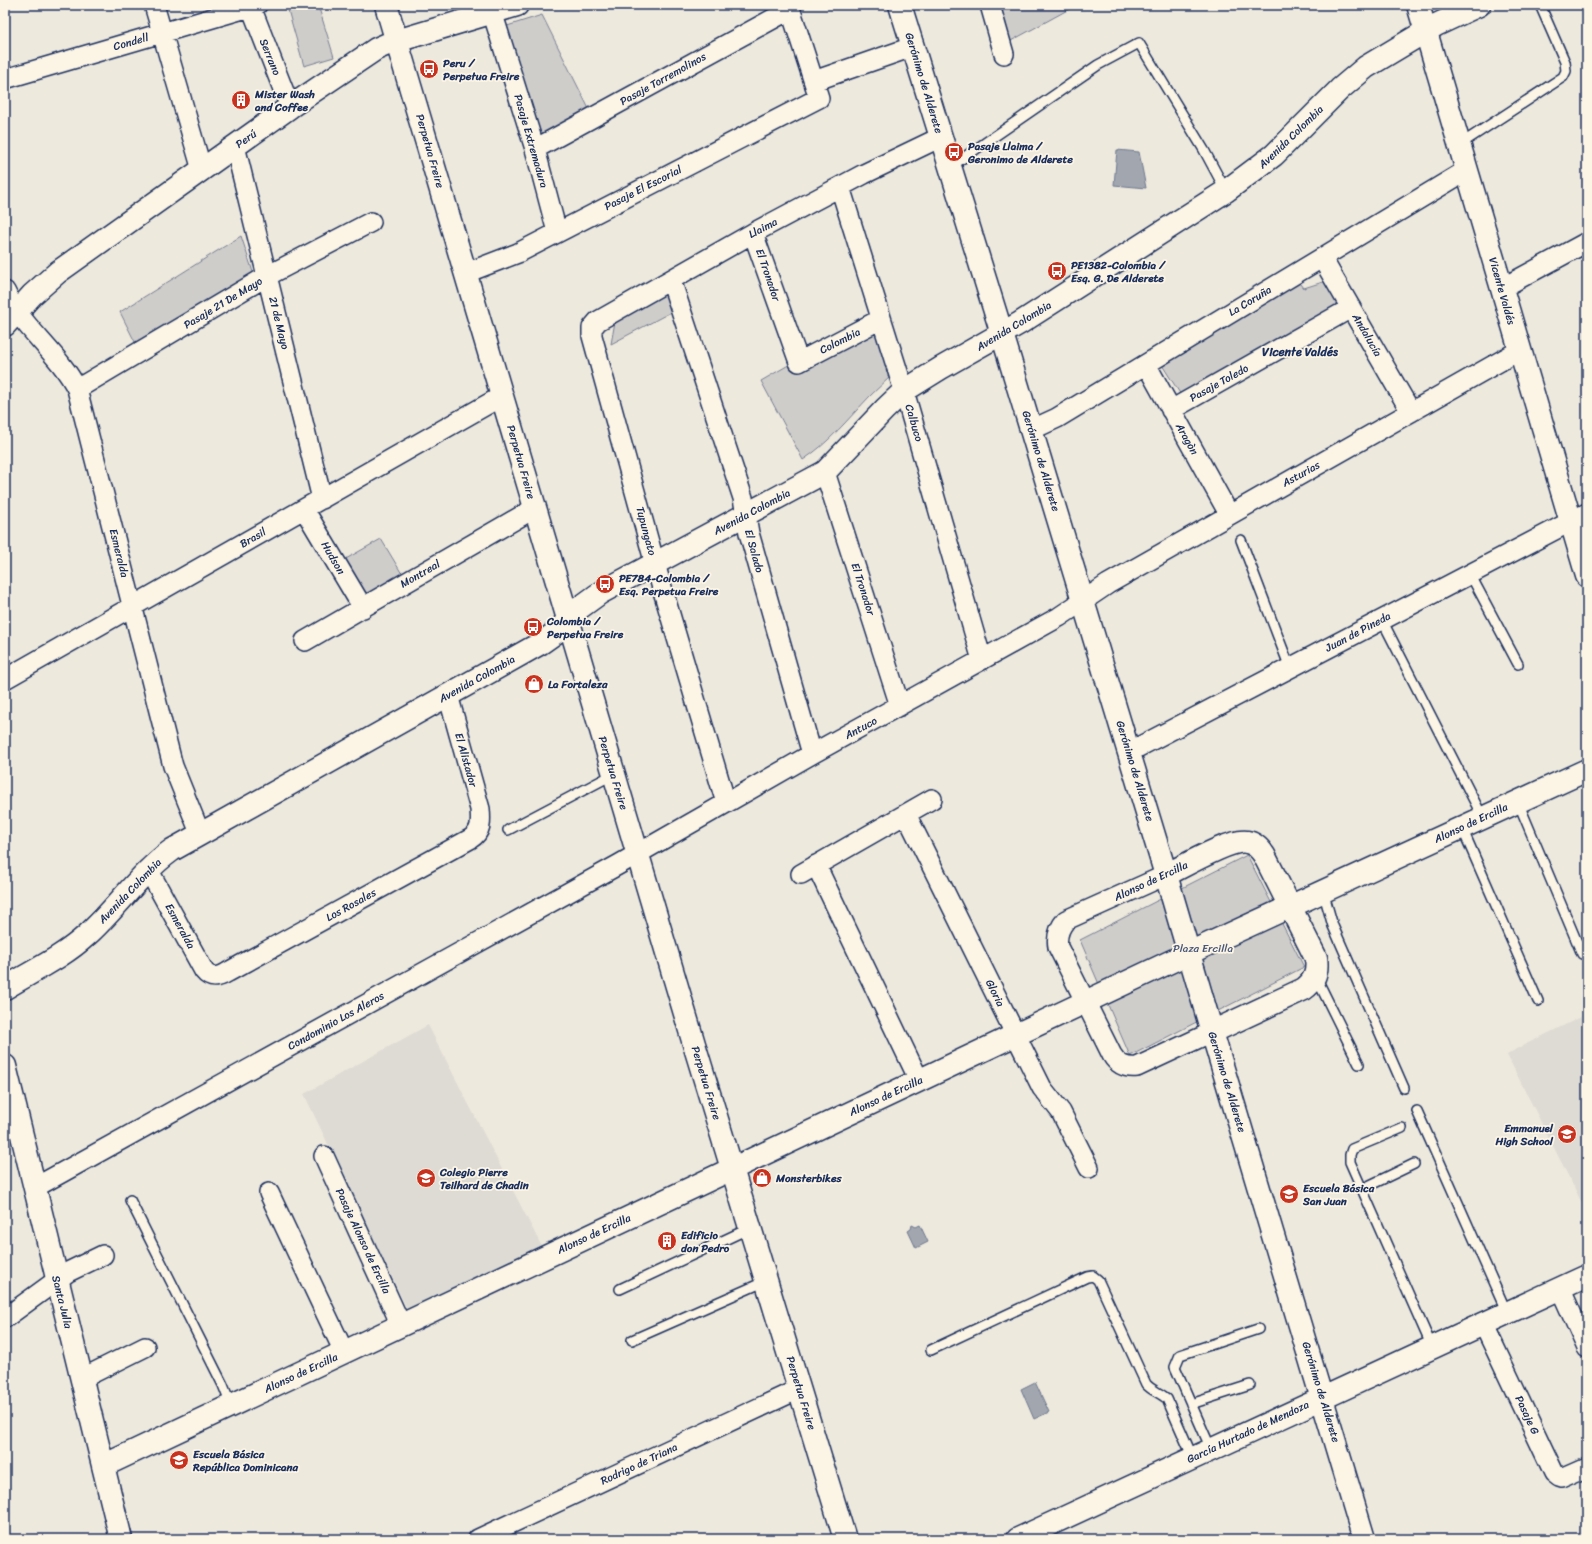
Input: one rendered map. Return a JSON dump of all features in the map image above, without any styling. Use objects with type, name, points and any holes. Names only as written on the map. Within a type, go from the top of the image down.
[{"type":"street","points":[[154,5],[202,170]]},
{"type":"street","name":"Perpetua Freire","points":[[386,5],[732,1169],[846,1539]]},
{"type":"street","name":"Perú","points":[[11,318],[32,295],[58,272],[290,107],[373,51],[382,46],[491,9],[517,5]]},
{"type":"street","name":"Gerónimo de Alderete","points":[[900,5],[1129,752],[1323,1397],[1364,1539]]},
{"type":"street","points":[[990,5],[1004,54]]},
{"type":"street","name":"Vicente Valdés","points":[[1418,5],[1520,350],[1579,517],[1587,576]]},
{"type":"street","name":"Avenida Colombia","points":[[5,988],[64,953],[86,936],[148,869],[172,850],[545,640],[558,631],[578,609],[591,598],[825,472],[904,391],[1002,334],[1226,192],[1270,159],[1350,80],[1376,60],[1425,31],[1479,5]]},
{"type":"street","name":"Condell","points":[[5,79],[254,6]]},
{"type":"street","name":"Serrano","points":[[254,6],[290,107]]},
{"type":"street","points":[[790,7],[816,90]]},
{"type":"street","name":"Pasaje Torremolinos","points":[[535,149],[790,7]]},
{"type":"street","name":"Pasaje Extremadura","points":[[491,9],[535,149],[557,232]]},
{"type":"street","name":"Pasaje El Escorial","points":[[466,273],[518,253],[816,90],[912,47]]},
{"type":"street","name":"Llaima","points":[[592,328],[598,321],[753,232],[940,137]]},
{"type":"street","name":"21 de Mayo","points":[[235,146],[322,499]]},
{"type":"street","name":"La Coruña","points":[[1031,430],[1057,418],[1467,170]]},
{"type":"street","name":"Calbuco","points":[[840,187],[904,391],[982,660]]},
{"type":"street","name":"Pasaje 21 De Mayo","points":[[77,389],[267,276],[371,222]]},
{"type":"street","name":"El Tronador","points":[[753,232],[798,362]]},
{"type":"street","points":[[1502,288],[1587,242]]},
{"type":"street","name":"Andalucía","points":[[1322,258],[1411,412]]},
{"type":"street","name":"El Salado","points":[[671,280],[743,498],[749,534],[812,754]]},
{"type":"street","name":"Esmeralda","points":[[5,291],[11,318],[68,373],[77,389],[173,766],[200,833]]},
{"type":"street","name":"Pasaje Toledo","points":[[1171,410],[1351,308]]},
{"type":"street","name":"Colombia","points":[[798,362],[882,319]]},
{"type":"street","name":"Tupungato","points":[[592,328],[592,336],[655,564],[726,803]]},
{"type":"street","name":"Asturias","points":[[1083,600],[1229,514],[1520,350]]},
{"type":"street","name":"Aragòn","points":[[1146,364],[1229,514]]},
{"type":"street","name":"Brasil","points":[[5,679],[502,396]]},
{"type":"street","name":"El Tronador","points":[[825,472],[900,706]]},
{"type":"street","name":"Montreal","points":[[305,641],[535,508]]},
{"type":"street","name":"Hudson","points":[[304,509],[362,608]]},
{"type":"street","name":"Juan de Pineda","points":[[1129,752],[1579,517]]},
{"type":"street","name":"Antuco","points":[[638,854],[812,754],[1060,617],[1083,600]]},
{"type":"street","name":"El Alistador","points":[[448,695],[480,809],[480,825]]},
{"type":"street","name":"Alonso de Ercilla","points":[[103,1466],[1189,952],[1587,770]]},
{"type":"street","points":[[920,1080],[809,870],[932,799]]},
{"type":"street","name":"Gloria","points":[[906,814],[1042,1088],[1062,1112],[1089,1168]]},
{"type":"street","name":"Los Rosales","points":[[215,977],[223,975],[470,839],[477,834],[480,825]]},
{"type":"street","name":"Alonso de Ercilla","points":[[1236,842],[1248,842],[1260,849],[1289,907],[1316,958],[1317,964],[1315,976],[1309,986],[1137,1067],[1125,1066],[1115,1060],[1084,1002],[1058,947],[1057,939],[1062,925],[1072,917],[1236,842]]},
{"type":"street","name":"Condominio Los Aleros","points":[[34,1188],[638,854]]},
{"type":"street","name":"Esmeralda","points":[[148,869],[204,971],[210,976],[215,977]]},
{"type":"street","name":"Santa Julia","points":[[5,1066],[121,1539]]},
{"type":"street","name":"Pasaje Alonso de Ercilla","points":[[324,1156],[401,1325]]},
{"type":"street","points":[[269,1193],[344,1352]]},
{"type":"street","points":[[5,1318],[68,1272],[103,1255]]},
{"type":"street","name":"García Hurtado de Mendoza","points":[[1018,1539],[1587,1276]]},
{"type":"street","points":[[1560,1288],[1587,1348]]},
{"type":"street","name":"Pasaje G","points":[[1483,1324],[1554,1474],[1562,1478],[1587,1467]]},
{"type":"street","points":[[81,1379],[145,1347]]},
{"type":"street","name":"Rodrigo de Triana","points":[[478,1539],[799,1389]]},
{"type":"lane","points":[[1459,145],[1563,77],[1566,71],[1565,62],[1540,5]]},
{"type":"lane","points":[[950,167],[1098,65],[1139,44],[1204,150],[1226,192]]},
{"type":"lane","points":[[1241,540],[1290,668]]},
{"type":"lane","points":[[1470,574],[1518,664]]},
{"type":"lane","points":[[1382,620],[1483,818]]},
{"type":"lane","points":[[508,830],[614,774]]},
{"type":"lane","points":[[1518,802],[1582,954]]},
{"type":"lane","points":[[1462,828],[1538,1001]]},
{"type":"lane","points":[[1323,891],[1333,926],[1404,1088]]},
{"type":"lane","points":[[1315,976],[1359,1064]]},
{"type":"lane","points":[[1417,1112],[1507,1313]]},
{"type":"lane","points":[[1402,1128],[1352,1149],[1350,1162],[1432,1347]]},
{"type":"lane","points":[[1362,1189],[1414,1164]]},
{"type":"lane","points":[[130,1200],[223,1385],[232,1406]]},
{"type":"lane","points":[[620,1289],[750,1228]]},
{"type":"lane","points":[[931,1350],[1087,1277],[1093,1276],[1098,1280],[1144,1381],[1151,1390],[1162,1395],[1166,1399],[1202,1454]]},
{"type":"lane","points":[[632,1340],[766,1281]]},
{"type":"lane","points":[[1202,1454],[1191,1404],[1175,1367],[1180,1355],[1258,1329]]},
{"type":"lane","points":[[1191,1404],[1250,1385]]},
{"type":"shaded area","points":[[1117,150],[1139,152],[1146,188],[1114,185]]},
{"type":"shaded area","name":"Emmanuel High School","points":[[1583,1016],[1587,1025],[1587,1213],[1507,1055],[1516,1049]]},
{"type":"shaded area","name":"Colegio Pierre Teilhard de Chadin","points":[[428,1025],[542,1247],[408,1311],[304,1094]]},
{"type":"shaded area","points":[[912,1225],[916,1227],[920,1225],[928,1242],[916,1248],[908,1231],[911,1229]]},
{"type":"shaded area","points":[[1035,1382],[1049,1412],[1034,1419],[1021,1389]]},
{"type":"green space","points":[[306,5],[318,5],[334,57],[304,66],[288,10]]},
{"type":"green space","points":[[998,5],[1072,5],[1073,7],[1009,42]]},
{"type":"green space","points":[[542,15],[590,111],[541,135],[504,27]]},
{"type":"green space","points":[[241,236],[255,278],[137,346],[120,312]]},
{"type":"green space","points":[[1298,280],[1304,288],[1326,281],[1339,306],[1181,395],[1162,365]]},
{"type":"green space","points":[[663,290],[673,311],[611,344],[616,316]]},
{"type":"green space","points":[[877,327],[892,375],[830,438],[803,460],[761,381],[792,363]]},
{"type":"green space","points":[[381,539],[402,574],[365,596],[344,560]]},
{"type":"green space","name":"Plaza Ercilla","points":[[1247,855],[1304,967],[1130,1056],[1080,940]]},
{"type":"place","name":"Peru / Perpetua Freire","points":[[429,69]]},
{"type":"place","name":"Mister Wash and Coffee","points":[[241,100]]},
{"type":"place","name":"Pasaje Llaima / Geronimo de Alderete","points":[[954,152]]},
{"type":"place","name":"PE1382-Colombia / Esq. G. De Alderete","points":[[1057,271]]},
{"type":"place","name":"PE784-Colombia / Esq. Perpetua Freire","points":[[605,584]]},
{"type":"place","name":"Colombia / Perpetua Freire","points":[[533,627]]},
{"type":"place","name":"La Fortaleza","points":[[534,684]]},
{"type":"place","name":"Emmanuel High School","points":[[1567,1134]]},
{"type":"place","name":"Colegio Pierre Teilhard de Chadin","points":[[426,1178]]},
{"type":"place","name":"Monsterbikes","points":[[762,1178]]},
{"type":"place","name":"Escuela Básica San Juan","points":[[1289,1194]]},
{"type":"place","name":"Edificio don Pedro","points":[[667,1241]]},
{"type":"place","name":"Escuela Básica República Dominicana","points":[[179,1460]]},
{"type":"district","name":"Vicente Valdés","points":[[1300,352]]}]
